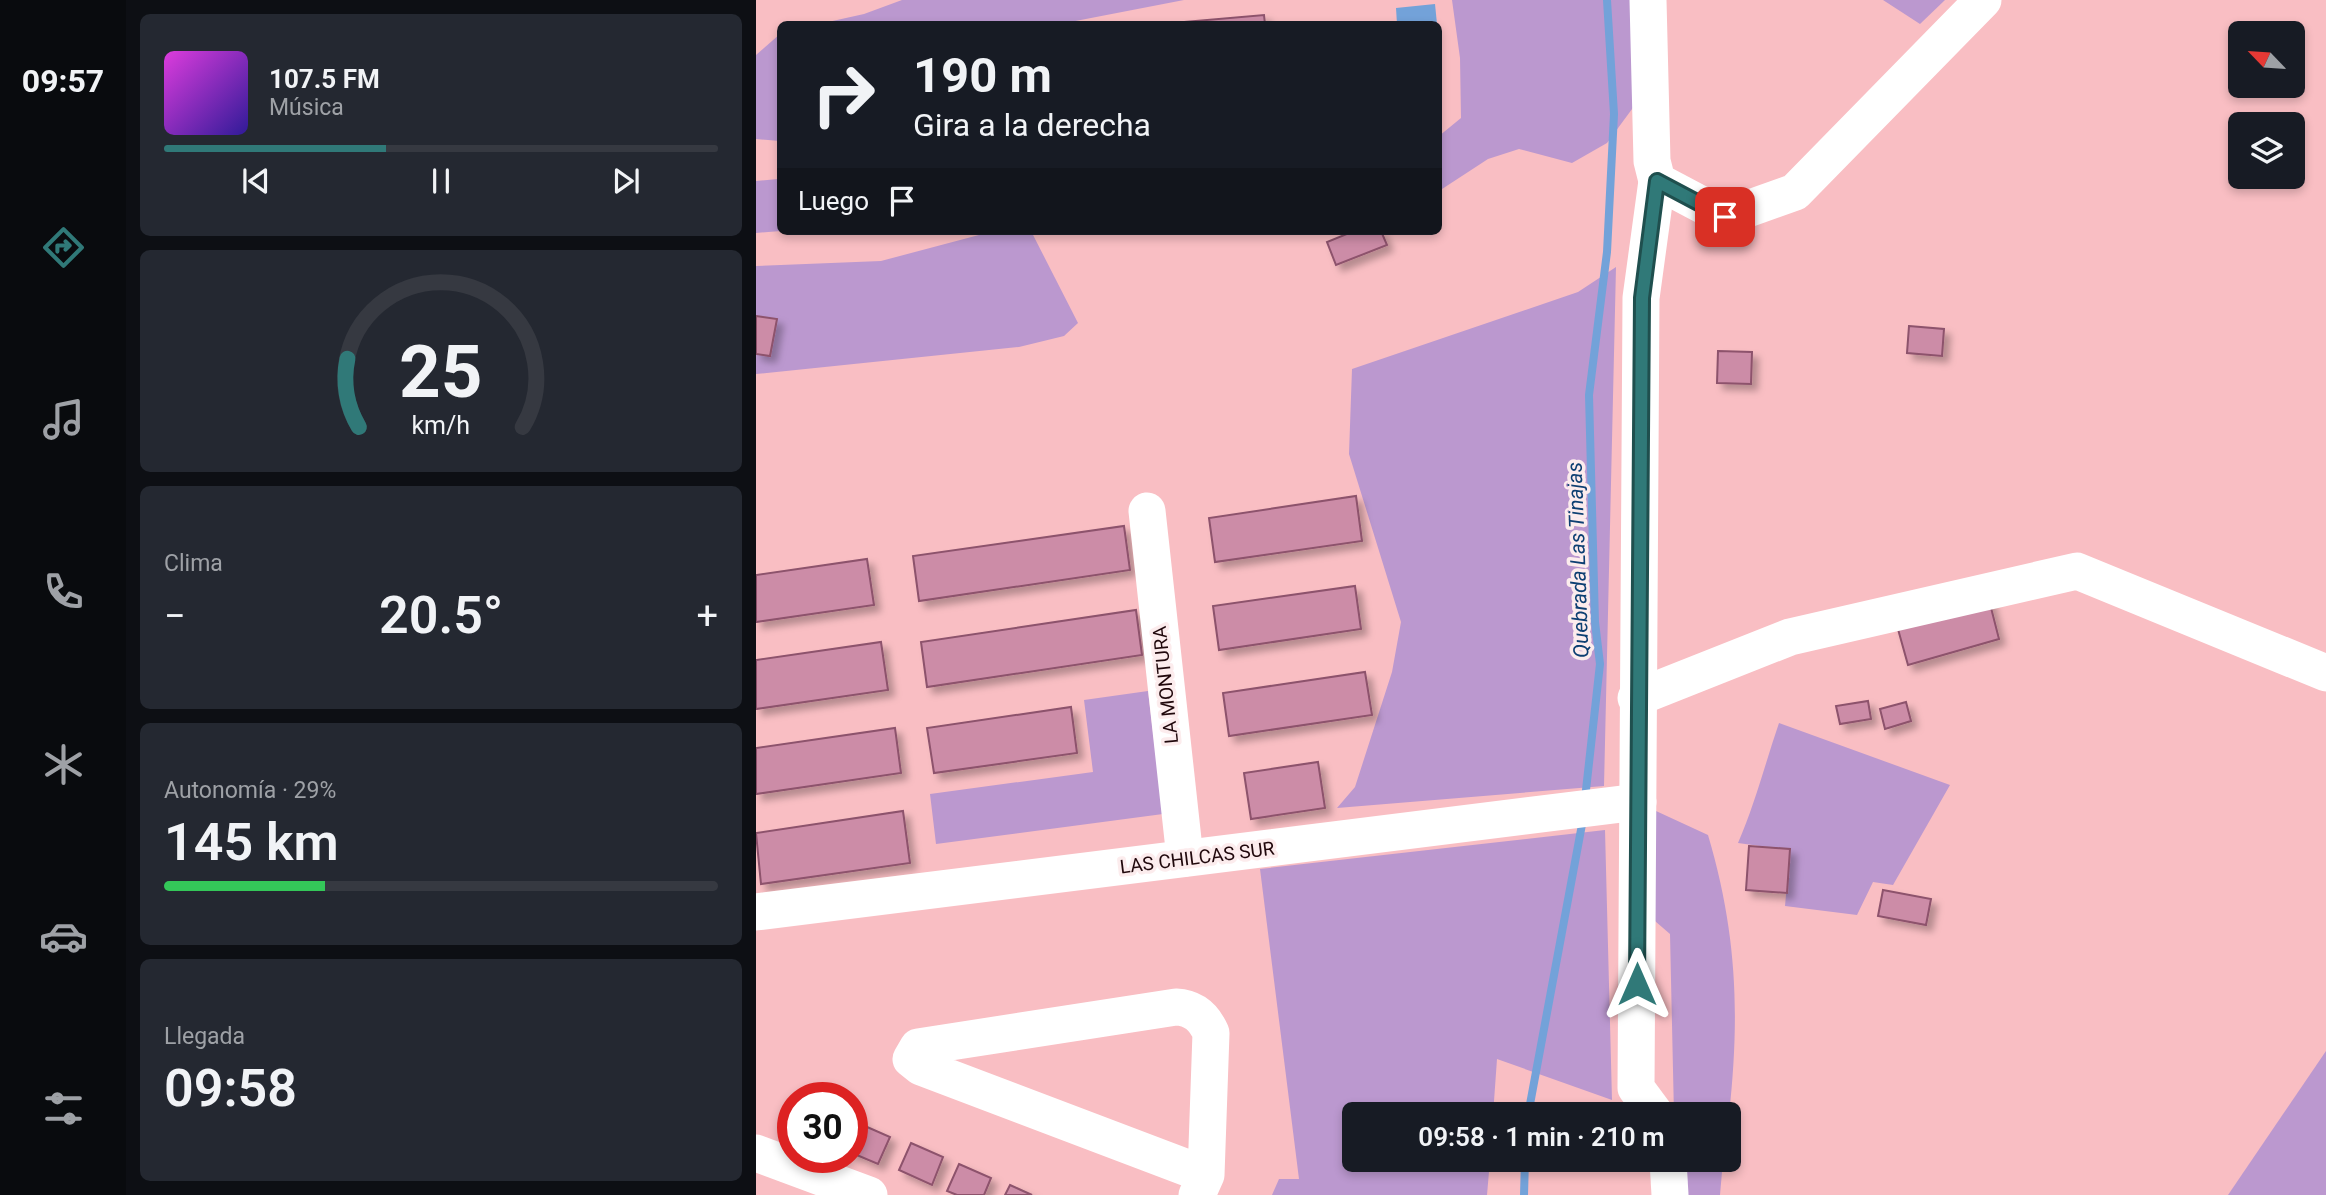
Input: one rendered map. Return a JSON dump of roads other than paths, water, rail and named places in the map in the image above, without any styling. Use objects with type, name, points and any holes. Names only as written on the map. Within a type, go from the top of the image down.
[{"type":"street","points":[[1646,1102],[1636,1088],[1636,698],[1642,298],[1657,181],[1652,161],[1648,0]]},
{"type":"street","points":[[1657,181],[1725,217],[1795,192],[1983,0]]},
{"type":"street","name":"LA MONTURA","points":[[1147,511],[1185,858]]},
{"type":"street","points":[[1636,698],[1790,637],[2077,571],[2326,673]]},
{"type":"street","name":"LAS CHILCAS SUR","points":[[756,912],[1578,812],[1638,802]]},
{"type":"street","points":[[1185,1007],[1201,1016],[1211,1033],[1202,1185],[920,1068],[911,1059],[913,1052],[918,1047],[1185,1007]]},
{"type":"street","points":[[756,1153],[869,1195]]},
{"type":"street","points":[[1669,1172],[1670,1195]]},
{"type":"water","points":[[1435,4],[1437,21],[1397,21],[1396,8]]},
{"type":"waterway","name":"Quebrada Las Tinajas","points":[[1585,799],[1600,664],[1595,622],[1589,395],[1607,252],[1614,114],[1607,0]]},
{"type":"waterway","name":"Quebrada Las Tinajas","points":[[1530,1102],[1583,819]]},
{"type":"waterway","name":"Quebrada Las Tinajas","points":[[1524,1195],[1525,1172]]}]
